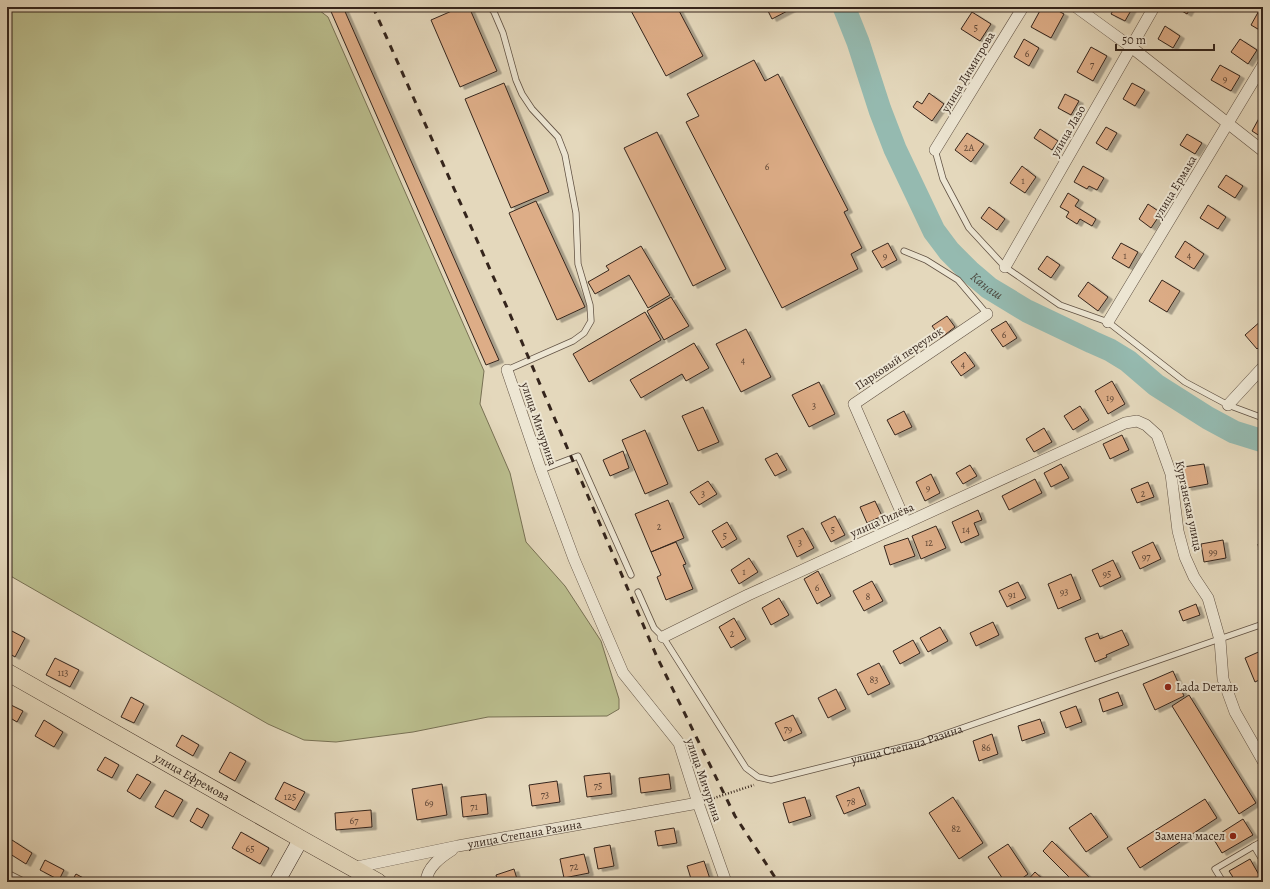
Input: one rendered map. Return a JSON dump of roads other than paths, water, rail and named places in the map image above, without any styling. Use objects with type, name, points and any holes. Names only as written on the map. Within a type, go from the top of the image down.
[{"type":"main road","name":"улица Ефремова","points":[[7,672],[378,882]]},
{"type":"main road","points":[[277,882],[301,839]]},
{"type":"street","name":"улица Димитрова","points":[[935,150],[1023,7]]},
{"type":"street","points":[[1076,7],[1131,47],[1263,151]]},
{"type":"street","name":"улица Лазо","points":[[1005,267],[1154,7]]},
{"type":"street","name":"улица Ермака","points":[[1108,322],[1263,65]]},
{"type":"street","name":"Парковый переулок","points":[[906,523],[854,404],[987,314]]},
{"type":"street","points":[[1228,405],[1263,367]]},
{"type":"street","name":"улица Мичурина","points":[[507,370],[541,470],[574,559],[622,674],[679,743],[698,804],[726,882]]},
{"type":"street","name":"Курганская улица","points":[[1114,429],[1125,423],[1137,421],[1146,425],[1157,435],[1171,474],[1178,531],[1185,557],[1194,577],[1208,598],[1220,640],[1223,679],[1235,712],[1263,761]]},
{"type":"street","name":"улица Гилёва","points":[[663,637],[748,595],[1114,429]]},
{"type":"street","name":"улица Степана Разина","points":[[352,868],[458,846],[698,804]]},
{"type":"street","points":[[426,882],[430,870],[439,858],[458,846]]},
{"type":"lane","name":"улица Мичурина","points":[[490,7],[494,12],[503,33],[516,80],[522,94],[532,109],[558,137],[565,155],[576,214],[578,264],[590,305],[591,321],[584,333],[573,341],[507,370]]},
{"type":"lane","points":[[935,150],[943,180],[969,228],[1005,267],[1060,304],[1108,322],[1185,382],[1228,405],[1263,418]]},
{"type":"lane","points":[[904,251],[926,260],[958,280],[987,314]]},
{"type":"lane","points":[[541,470],[578,456],[631,575]]},
{"type":"lane","points":[[638,592],[654,628],[663,637]]},
{"type":"lane","name":"улица Степана Разина","points":[[663,637],[746,768],[758,777],[771,780],[919,743],[1263,624]]},
{"type":"lane","points":[[1223,882],[1215,869],[1263,841]]},
{"type":"lane","points":[[1254,846],[1263,861]]},
{"type":"lane","points":[[7,873],[25,882]]},
{"type":"waterway","name":"Канаш","points":[[844,7],[858,42],[880,110],[895,149],[934,231],[949,251],[989,288],[1027,311],[1110,350],[1128,361],[1156,385],[1208,418],[1234,432],[1263,441]]},
{"type":"railway","points":[[373,7],[509,312],[657,657],[735,816],[778,882]]},
{"type":"place","name":"Lada Dеталь","points":[[1168,687]]},
{"type":"place","name":"Замена масел","points":[[1233,836]]}]
